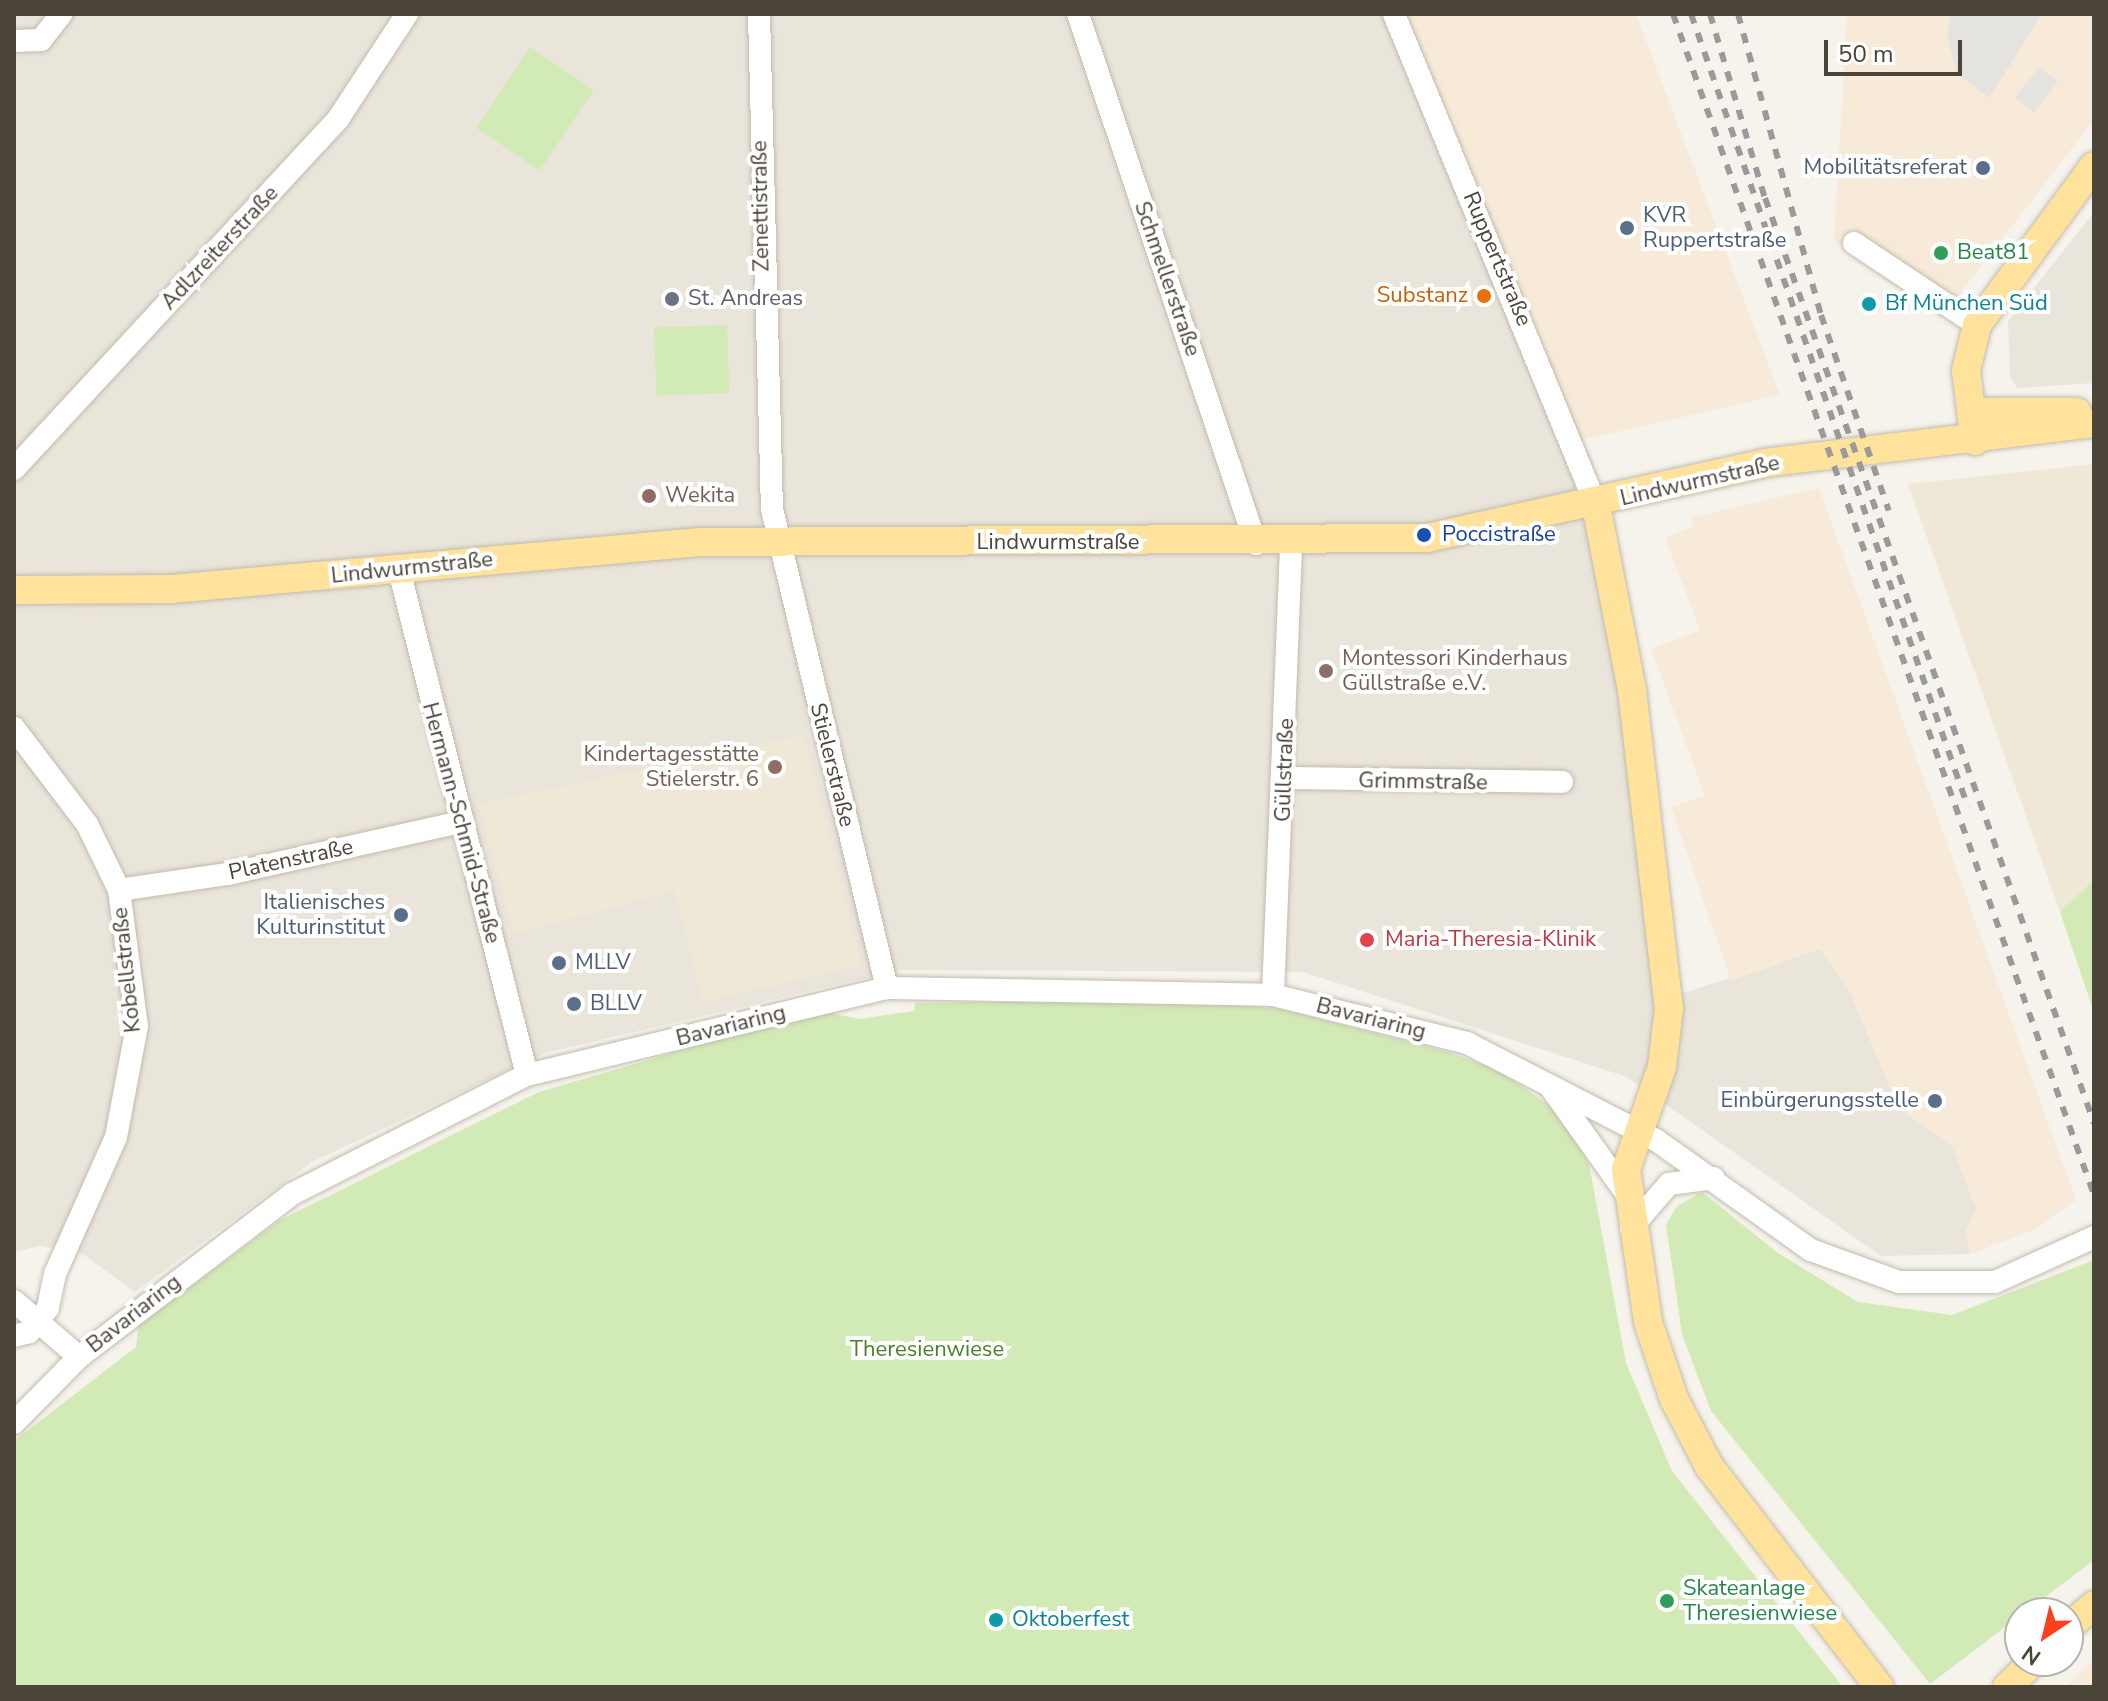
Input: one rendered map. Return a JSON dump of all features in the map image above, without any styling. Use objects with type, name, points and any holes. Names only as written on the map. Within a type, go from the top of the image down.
[{"type":"main road","points":[[1975,441],[1966,361],[1977,325],[2094,166]]},
{"type":"main road","points":[[1970,408],[2094,412]]},
{"type":"main road","name":"Lindwurmstraße","points":[[14,590],[171,589],[399,570],[621,546],[777,541],[1291,544],[1442,536],[1596,505],[1764,463],[1975,441],[2094,423]]},
{"type":"main road","points":[[1596,505],[1632,690],[1669,1008],[1662,1067],[1636,1129],[1626,1193],[1648,1322],[1689,1430],[1759,1535],[1879,1687]]},
{"type":"street","points":[[14,41],[41,40],[61,14]]},
{"type":"street","name":"Adlzreiterstraße","points":[[14,469],[338,119],[407,14]]},
{"type":"street","name":"Zenettistraße","points":[[759,14],[777,541]]},
{"type":"street","name":"Schmellerstraße","points":[[1078,14],[1256,544]]},
{"type":"street","name":"Ruppertstraße","points":[[1394,14],[1596,505]]},
{"type":"street","points":[[1854,243],[1977,325]]},
{"type":"street","name":"Stielerstraße","points":[[777,541],[887,988]]},
{"type":"street","name":"Güllstraße","points":[[1273,995],[1285,778],[1291,544]]},
{"type":"street","name":"Hermann-Schmid-Straße","points":[[399,570],[527,1075]]},
{"type":"street","name":"Kobellstraße","points":[[14,728],[87,824],[119,890],[137,1026],[116,1137],[38,1322]]},
{"type":"street","name":"Grimmstraße","points":[[1285,778],[1562,782]]},
{"type":"street","name":"Platenstraße","points":[[119,890],[228,874],[461,822]]},
{"type":"street","name":"Bavariaring","points":[[14,1423],[79,1357],[292,1194],[527,1075],[887,988],[1273,995],[1467,1043],[1636,1129],[1714,1178],[1811,1250],[1899,1282],[1995,1282],[2094,1237]]},
{"type":"street","name":"Bavariaring","points":[[1546,1081],[1626,1193]]},
{"type":"street","points":[[1631,1228],[1669,1184],[1714,1178]]},
{"type":"street","points":[[14,1301],[79,1357]]},
{"type":"street","points":[[14,1336],[38,1322]]},
{"type":"shaded area","points":[[14,14],[1397,14],[1597,516],[1661,1000],[1820,949],[1849,990],[1899,1108],[1952,1146],[1976,1208],[1966,1232],[1970,1254],[1881,1256],[1627,1077],[1303,972],[899,970],[545,1053],[312,1162],[135,1292],[80,1252],[40,1246],[14,1252]]},
{"type":"shaded area","points":[[1397,14],[1636,14],[1780,395],[1573,442]]},
{"type":"shaded area","points":[[1847,14],[2094,14],[2094,120],[1941,318],[1834,241]]},
{"type":"shaded area","points":[[1951,14],[2042,14],[1989,98],[1956,72],[1947,35]]},
{"type":"shaded area","points":[[2039,67],[2058,82],[2034,113],[2015,98]]},
{"type":"shaded area","points":[[2094,212],[2094,383],[2017,388],[2010,376],[2008,321]]},
{"type":"shaded area","points":[[2094,464],[2094,880],[2060,912],[1908,484]]},
{"type":"shaded area","points":[[1819,488],[2076,1200],[2036,1229],[1970,1254],[1966,1232],[1976,1208],[1952,1146],[1899,1108],[1849,990],[1820,949],[1731,981],[1671,807],[1705,796],[1651,649],[1700,630],[1665,538],[1693,527],[1692,517]]},
{"type":"shaded area","points":[[804,735],[861,965],[702,1002],[675,891],[513,934],[479,804]]},
{"type":"shaded area","points":[[2094,1659],[2094,1687],[2066,1687],[2076,1677],[2084,1677],[2084,1669]]},
{"type":"green space","points":[[530,47],[594,90],[540,170],[476,127]]},
{"type":"green space","points":[[727,325],[729,393],[656,396],[654,328]]},
{"type":"green space","points":[[2094,880],[2094,1012],[2060,912]]},
{"type":"green space","name":"Theresienwiese","points":[[1150,1000],[1277,1008],[1451,1053],[1498,1070],[1557,1111],[1589,1164],[1626,1363],[1672,1471],[1843,1687],[14,1687],[14,1441],[136,1347],[139,1325],[280,1220],[539,1092],[761,1027],[831,1013],[859,1019],[914,1011],[915,1003]]},
{"type":"green space","points":[[1702,1192],[1778,1253],[1858,1302],[1952,1315],[2094,1260],[2094,1560],[2045,1597],[2004,1597],[2004,1628],[1930,1684],[1711,1411],[1682,1334],[1666,1225],[1677,1206]]},
{"type":"railway","points":[[1673,14],[2094,1195]]},
{"type":"railway","points":[[1691,14],[1968,807]]},
{"type":"railway","points":[[1710,14],[1765,198],[2094,1123]]},
{"type":"railway","points":[[1738,14],[1821,315],[1889,511]]},
{"type":"place","name":"Mobilitätsreferat","points":[[1983,168]]},
{"type":"place","name":"KVR Ruppertstraße","points":[[1627,228]]},
{"type":"place","name":"Beat81","points":[[1941,253]]},
{"type":"place","name":"Substanz","points":[[1484,296]]},
{"type":"place","name":"St. Andreas","points":[[672,299]]},
{"type":"place","name":"Bf München Süd","points":[[1869,304]]},
{"type":"place","name":"Wekita","points":[[649,496]]},
{"type":"place","name":"Poccistraße","points":[[1424,535]]},
{"type":"place","name":"Montessori Kinderhaus Güllstraße e.V.","points":[[1326,671]]},
{"type":"place","name":"Kindertagesstätte Stielerstr. 6","points":[[775,767]]},
{"type":"place","name":"Italienisches Kulturinstitut","points":[[401,915]]},
{"type":"place","name":"Maria-Theresia-Klinik","points":[[1367,940]]},
{"type":"place","name":"MLLV","points":[[559,963]]},
{"type":"place","name":"BLLV","points":[[574,1004]]},
{"type":"place","name":"Einbürgerungsstelle","points":[[1935,1101]]},
{"type":"place","name":"Skateanlage Theresienwiese","points":[[1667,1601]]},
{"type":"place","name":"Oktoberfest","points":[[996,1620]]}]
